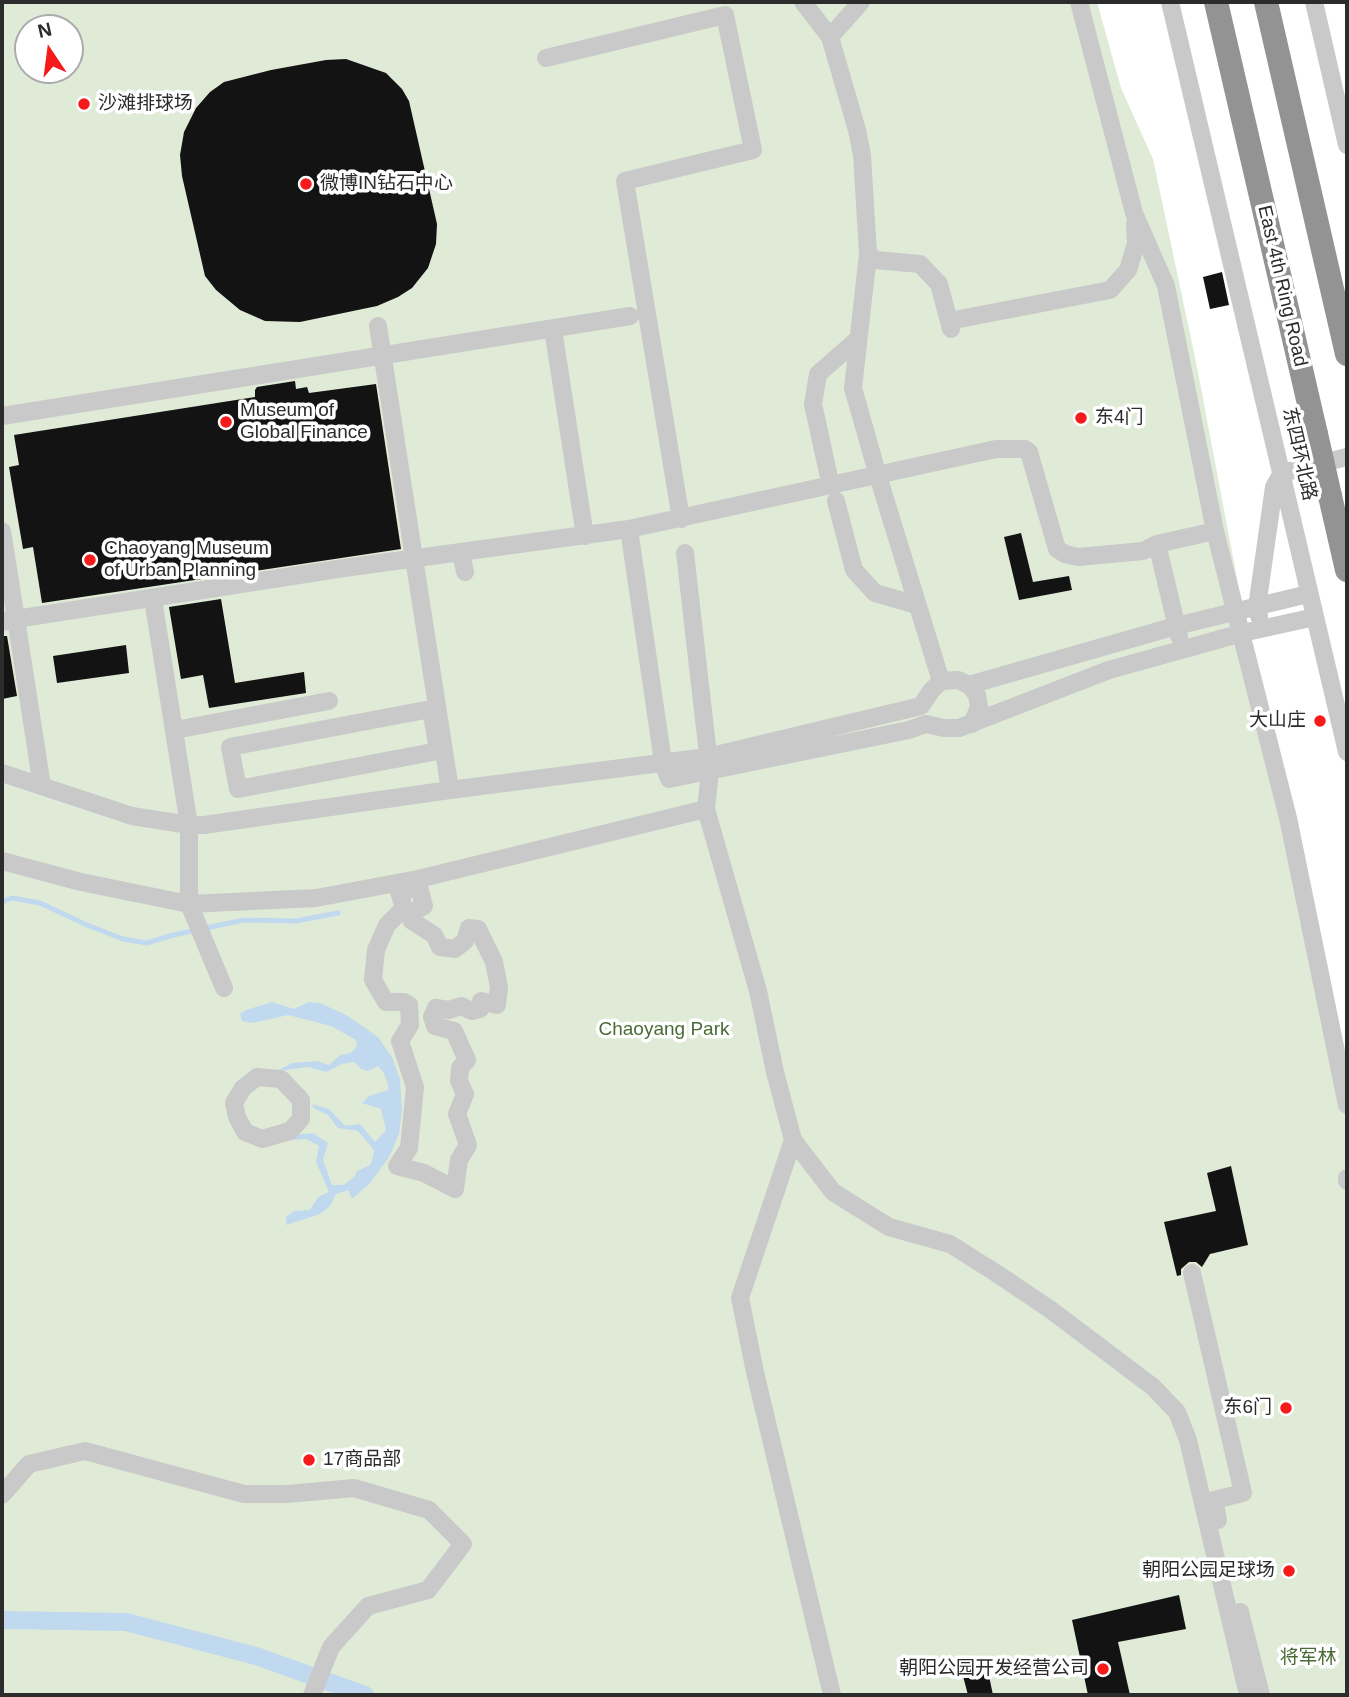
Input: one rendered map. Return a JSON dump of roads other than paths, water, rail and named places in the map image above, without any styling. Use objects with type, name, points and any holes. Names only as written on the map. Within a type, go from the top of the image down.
[{"type":"highway","name":"East 4th Ring Road","points":[[1216,2],[1347,570]]},
{"type":"highway","points":[[1266,2],[1347,354]]},
{"type":"street","points":[[803,2],[830,37],[862,155],[868,254],[853,388],[942,681]]},
{"type":"street","points":[[830,37],[861,2]]},
{"type":"street","name":"东四环北路","points":[[1170,2],[1347,752]]},
{"type":"street","points":[[1314,2],[1347,145]]},
{"type":"street","points":[[1081,3],[1134,213],[1166,286],[1215,531],[1288,818],[1347,1105]]},
{"type":"street","points":[[546,58],[725,15],[753,150],[625,181],[681,519]]},
{"type":"street","points":[[868,254],[875,260],[920,264],[939,284],[950,325],[1110,290],[1128,270],[1136,244],[1134,213]]},
{"type":"street","points":[[2,416],[630,316]]},
{"type":"street","points":[[377,326],[450,790]]},
{"type":"street","points":[[553,329],[585,536]]},
{"type":"street","points":[[828,473],[813,404],[818,374],[858,338]]},
{"type":"street","points":[[9,621],[413,558],[629,529],[996,449],[1025,449],[1030,452],[1056,549],[1065,554],[1077,557],[1143,551],[1157,544],[1215,531]]},
{"type":"street","points":[[1261,629],[1257,607],[1274,487],[1282,473],[1347,457]]},
{"type":"street","points":[[836,501],[853,570],[876,593],[917,604]]},
{"type":"street","points":[[629,529],[663,762]]},
{"type":"street","points":[[2,531],[9,621],[42,786]]},
{"type":"street","points":[[1157,544],[1183,652]]},
{"type":"street","points":[[461,552],[465,572]]},
{"type":"street","points":[[685,553],[709,765],[706,808],[758,991],[793,1140],[833,1192],[889,1227],[950,1244],[996,1273],[1051,1310],[1153,1387],[1177,1412],[1188,1440],[1248,1695]]},
{"type":"street","points":[[969,685],[1176,626],[1308,594]]},
{"type":"street","points":[[153,599],[189,825],[189,904],[224,988]]},
{"type":"street","points":[[2,773],[132,816],[204,825],[663,762],[709,765],[909,730],[926,724],[959,728],[1109,670],[1183,652],[1242,633],[1315,617]]},
{"type":"street","points":[[709,765],[921,706],[942,681],[958,680],[969,685],[977,695],[979,708],[972,724]]},
{"type":"street","points":[[175,730],[329,701]]},
{"type":"street","points":[[921,706],[926,724]]},
{"type":"street","points":[[431,709],[438,751],[238,789],[230,747],[431,709]]},
{"type":"street","points":[[2,861],[81,882],[189,904],[316,898],[418,879],[706,808]]},
{"type":"street","points":[[419,887],[424,906],[415,911],[412,920],[434,935],[440,947],[455,949],[465,941],[469,929],[478,929],[494,962],[499,987],[497,1005],[481,1001],[481,1009],[472,1011],[461,1006],[449,1010],[436,1007],[432,1017],[435,1027],[454,1031],[467,1060],[460,1068],[460,1081],[465,1094],[457,1114],[468,1146],[459,1160],[456,1189],[424,1173],[397,1166],[409,1148],[415,1087],[400,1041],[410,1025],[409,1005],[404,1002],[386,1002],[373,981],[376,950],[387,925],[404,908],[399,892],[419,887]]},
{"type":"street","points":[[793,1140],[740,1298],[832,1695]]},
{"type":"street","points":[[1192,1273],[1243,1493],[1214,1500],[1261,1695]]},
{"type":"street","points":[[2,1495],[29,1464],[85,1451],[244,1494],[287,1494],[354,1488],[429,1510],[463,1544],[428,1590],[368,1606],[337,1641],[312,1695]]},
{"type":"water","points":[[272,1002],[294,1009],[309,1002],[320,1003],[348,1016],[378,1037],[392,1057],[400,1079],[402,1109],[399,1134],[389,1157],[370,1183],[352,1199],[348,1190],[336,1194],[330,1206],[320,1214],[286,1225],[286,1217],[294,1211],[310,1210],[318,1197],[329,1192],[316,1162],[319,1146],[306,1139],[290,1140],[294,1135],[313,1133],[328,1143],[323,1160],[332,1185],[344,1185],[357,1171],[370,1165],[373,1157],[374,1150],[358,1131],[338,1128],[328,1115],[313,1108],[312,1104],[329,1109],[345,1126],[360,1124],[375,1142],[386,1130],[381,1109],[362,1103],[369,1096],[388,1090],[388,1084],[378,1066],[368,1071],[361,1069],[354,1062],[342,1064],[326,1072],[309,1067],[277,1071],[292,1063],[317,1061],[329,1065],[340,1055],[351,1053],[357,1046],[356,1040],[331,1026],[288,1015],[253,1023],[242,1021],[240,1014],[246,1010]]},
{"type":"waterway","points":[[2,902],[12,898],[40,903],[123,939],[147,943],[244,920],[296,921],[338,913]]},
{"type":"waterway","points":[[2,1620],[126,1622],[256,1656],[365,1695]]},
{"type":"place","name":"沙滩排球场","points":[[84,104]]},
{"type":"place","name":"微博IN钻石中心","points":[[306,184]]},
{"type":"place","name":"东4门","points":[[1081,418]]},
{"type":"place","name":"Museum of Global Finance","points":[[226,422]]},
{"type":"place","name":"Chaoyang Museum of Urban Planning","points":[[90,560]]},
{"type":"place","name":"大山庄","points":[[1320,721]]},
{"type":"place","name":"东6门","points":[[1286,1408]]},
{"type":"place","name":"17商品部","points":[[309,1460]]},
{"type":"place","name":"朝阳公园足球场","points":[[1289,1571]]},
{"type":"place","name":"朝阳公园开发经营公司","points":[[1103,1669]]},
{"type":"park label","name":"Chaoyang Park","points":[[664,1030]]},
{"type":"park label","name":"将军林","points":[[1308,1658]]}]
